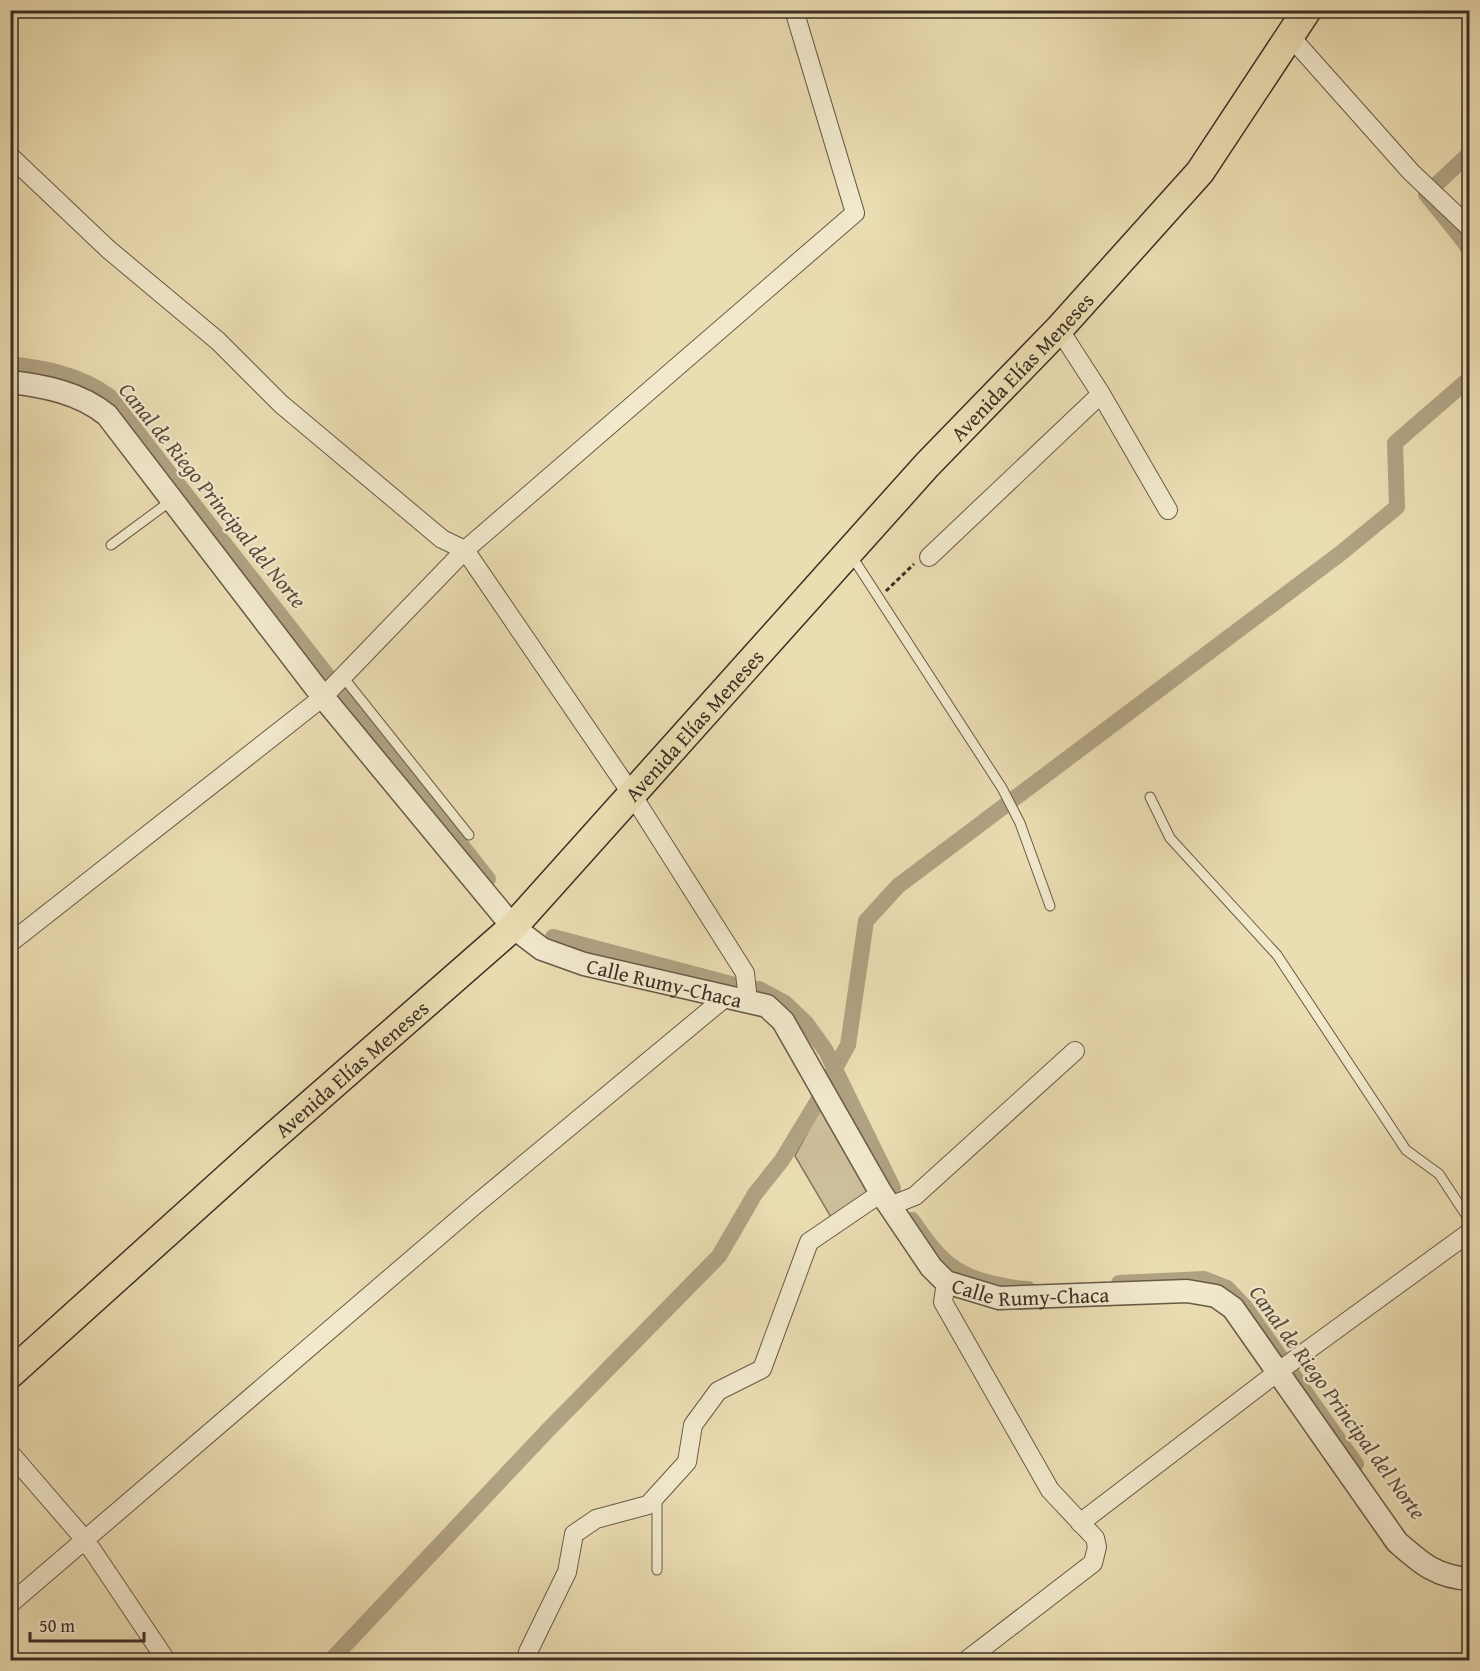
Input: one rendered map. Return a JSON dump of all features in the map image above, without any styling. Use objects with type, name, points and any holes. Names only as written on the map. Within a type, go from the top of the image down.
[{"type":"main road","name":"Avenida Elías Meneses","points":[[10,1374],[272,1138],[513,927],[927,465],[1059,329],[1200,172],[1307,10]]},
{"type":"street","points":[[10,943],[323,697],[465,550],[855,213],[794,10]]},
{"type":"street","points":[[1290,36],[1411,172],[1470,228]]},
{"type":"street","points":[[10,156],[108,249],[218,341],[281,404],[442,539],[465,550],[632,794],[745,973],[738,999],[414,1257],[10,1604]]},
{"type":"street","points":[[1059,329],[1101,394],[1168,510]]},
{"type":"street","name":"Calle Rumy-Chaca","points":[[10,382],[45,386],[93,404],[107,416],[323,697],[513,927],[542,950],[584,964],[767,1006],[783,1021],[886,1199],[931,1267],[946,1282],[999,1298],[1187,1291],[1216,1296],[1233,1308],[1280,1369],[1396,1542],[1422,1564],[1449,1578],[1470,1579]]},
{"type":"street","points":[[929,557],[1101,394]]},
{"type":"street","points":[[528,1652],[567,1572],[574,1534],[596,1519],[648,1505],[687,1462],[693,1425],[718,1390],[762,1369],[809,1242],[886,1199],[915,1196],[1076,1051]]},
{"type":"street","points":[[1080,1522],[1280,1369],[1470,1232]]},
{"type":"street","points":[[946,1282],[943,1302],[1050,1490],[1095,1538],[1096,1547],[1093,1563],[967,1660]]},
{"type":"street","points":[[10,1453],[86,1541],[141,1619],[166,1660]]},
{"type":"lane","points":[[111,545],[172,500]]},
{"type":"lane","points":[[850,553],[1002,788],[1020,823],[1050,906]]},
{"type":"lane","points":[[343,677],[469,836]]},
{"type":"lane","points":[[1150,796],[1170,838],[1277,955],[1406,1150],[1439,1174],[1470,1221]]},
{"type":"lane","points":[[657,1495],[657,1570]]},
{"type":"path","points":[[879,598],[919,560],[929,557]]},
{"type":"shaded area","points":[[822,1105],[872,1191],[832,1219],[795,1156]]},
{"type":"waterway","points":[[1470,153],[1426,194],[1466,244],[1470,253]]},
{"type":"waterway","name":"Canal de Riego Principal del Norte","points":[[10,364],[74,378],[86,382],[109,396],[327,675]]},
{"type":"waterway","points":[[829,1079],[848,1045],[866,921],[898,886],[1341,553],[1397,507],[1395,443],[1470,378]]},
{"type":"waterway","name":"Canal de Riego Principal del Norte","points":[[343,695],[488,879]]},
{"type":"waterway","name":"Canal de Riego Principal del Norte","points":[[553,937],[735,985]]},
{"type":"waterway","name":"Canal de Riego Principal del Norte","points":[[759,989],[785,1003],[806,1023],[826,1051],[893,1188]]},
{"type":"waterway","points":[[331,1660],[548,1430],[719,1256],[755,1194],[782,1160],[819,1099]]},
{"type":"waterway","name":"Canal de Riego Principal del Norte","points":[[912,1220],[939,1255],[958,1271],[984,1281],[1028,1289]]},
{"type":"waterway","name":"Canal de Riego Principal del Norte","points":[[1119,1283],[1204,1279],[1227,1288],[1245,1307],[1356,1464]]}]
